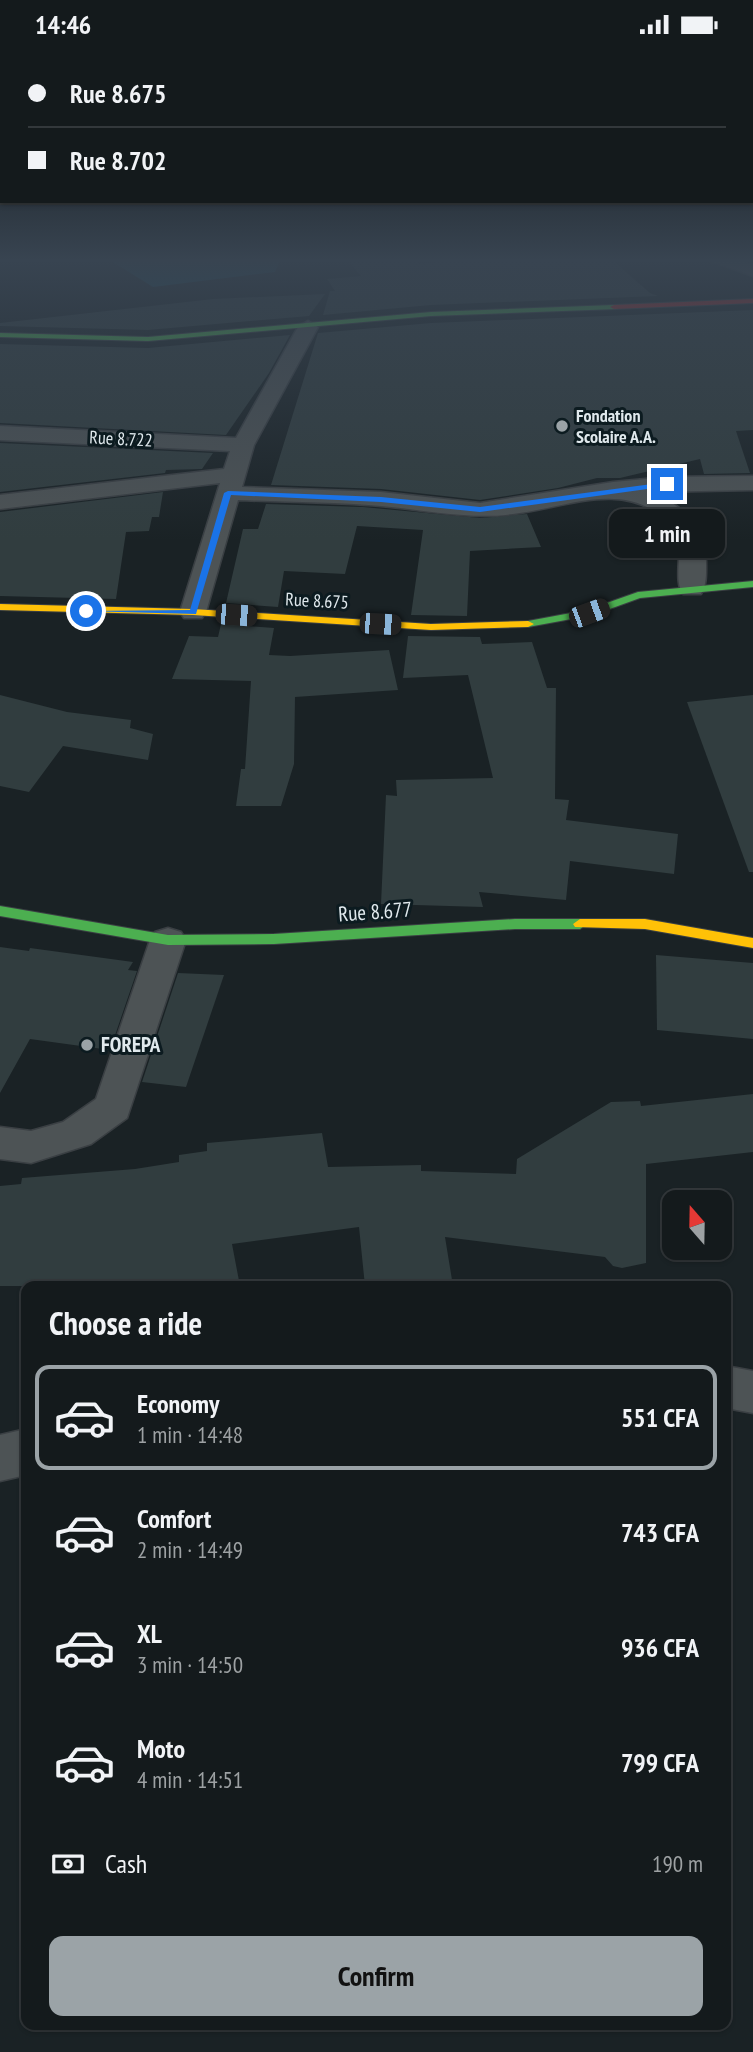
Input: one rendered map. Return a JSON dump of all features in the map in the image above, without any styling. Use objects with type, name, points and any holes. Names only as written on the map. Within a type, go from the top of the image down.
[{"type":"street","points":[[193,612],[243,445],[294,352]]},
{"type":"street","name":"Rue 8.722","points":[[0,433],[243,445]]},
{"type":"street","points":[[0,502],[230,484],[480,510],[514,507],[613,489],[667,484],[753,483]]},
{"type":"street","points":[[613,489],[658,502],[686,525],[695,556],[691,588]]},
{"type":"street","name":"Rue 8.675","points":[[0,607],[193,612],[431,627],[514,626],[589,613],[638,595],[753,584]]},
{"type":"street","name":"Rue 8.677","points":[[0,911],[168,940],[274,939],[515,924],[645,924],[753,943]]},
{"type":"street","points":[[0,1143],[31,1146],[77,1133],[113,1107],[168,940]]},
{"type":"street","points":[[731,1389],[753,1392]]},
{"type":"street","points":[[0,1458],[21,1453]]},
{"type":"building","points":[[0,352],[280,352],[226,435],[0,423]]},
{"type":"building","points":[[312,352],[753,352],[753,430],[736,431],[750,473],[704,474],[700,459],[620,478],[597,478],[558,488],[480,500],[381,489],[271,485]]},
{"type":"building","points":[[0,443],[213,453],[202,469],[166,470],[165,473],[0,492]]},
{"type":"building","points":[[163,492],[159,517],[152,517],[149,531],[126,532],[116,599],[0,596],[0,512]]},
{"type":"building","points":[[266,504],[363,507],[480,518],[527,514],[541,547],[470,551],[467,616],[411,615],[423,530],[357,526],[345,574],[284,571],[278,607],[226,603],[243,529],[258,529]]},
{"type":"building","points":[[221,624],[274,628],[269,655],[389,650],[398,690],[295,697],[294,764],[281,806],[236,806],[241,769],[245,769],[251,681],[172,679],[189,636],[218,637]]},
{"type":"building","points":[[408,636],[480,637],[482,644],[532,642],[547,688],[556,688],[555,799],[569,800],[566,820],[678,834],[674,874],[570,861],[566,900],[479,892],[483,907],[381,904],[386,795],[397,796],[396,780],[493,778],[468,675],[403,678]]},
{"type":"building","points":[[0,695],[67,712],[131,720],[130,728],[153,734],[148,760],[63,746],[29,792],[0,786]]},
{"type":"building","points":[[753,695],[753,872],[749,872],[687,702]]},
{"type":"building","points":[[0,947],[29,951],[30,948],[133,962],[128,970],[137,971],[110,1050],[30,1039],[0,1093]]},
{"type":"building","points":[[656,955],[753,963],[753,1039],[657,1030]]},
{"type":"building","points":[[178,973],[224,975],[186,1087],[142,1082]]},
{"type":"building","points":[[753,1094],[753,1152],[646,1164],[646,1263],[622,1268],[613,1266],[605,1257],[445,1237],[452,1281],[364,1281],[359,1227],[232,1244],[239,1281],[21,1281],[21,1286],[0,1286],[0,1186],[21,1184],[22,1178],[135,1169],[179,1162],[179,1155],[207,1151],[207,1143],[322,1133],[328,1167],[421,1165],[421,1171],[516,1174],[517,1159],[611,1102],[640,1101],[641,1106]]},
{"type":"traffic: fast","points":[[528,624],[589,613],[638,595],[753,584]]},
{"type":"traffic: fast","points":[[0,911],[168,940],[274,939],[515,924],[580,924]]},
{"type":"traffic: slow","points":[[0,607],[193,612],[431,627],[528,624]]},
{"type":"traffic: slow","points":[[580,924],[645,924],[753,943]]},
{"type":"place","name":"Fondation Scolaire A.A.","points":[[562,426]]},
{"type":"place","name":"FOREPA","points":[[87,1045]]},
{"type":"route","points":[[86,611],[193,612],[228,493],[381,499],[480,510],[514,507],[613,489],[667,484]]}]
